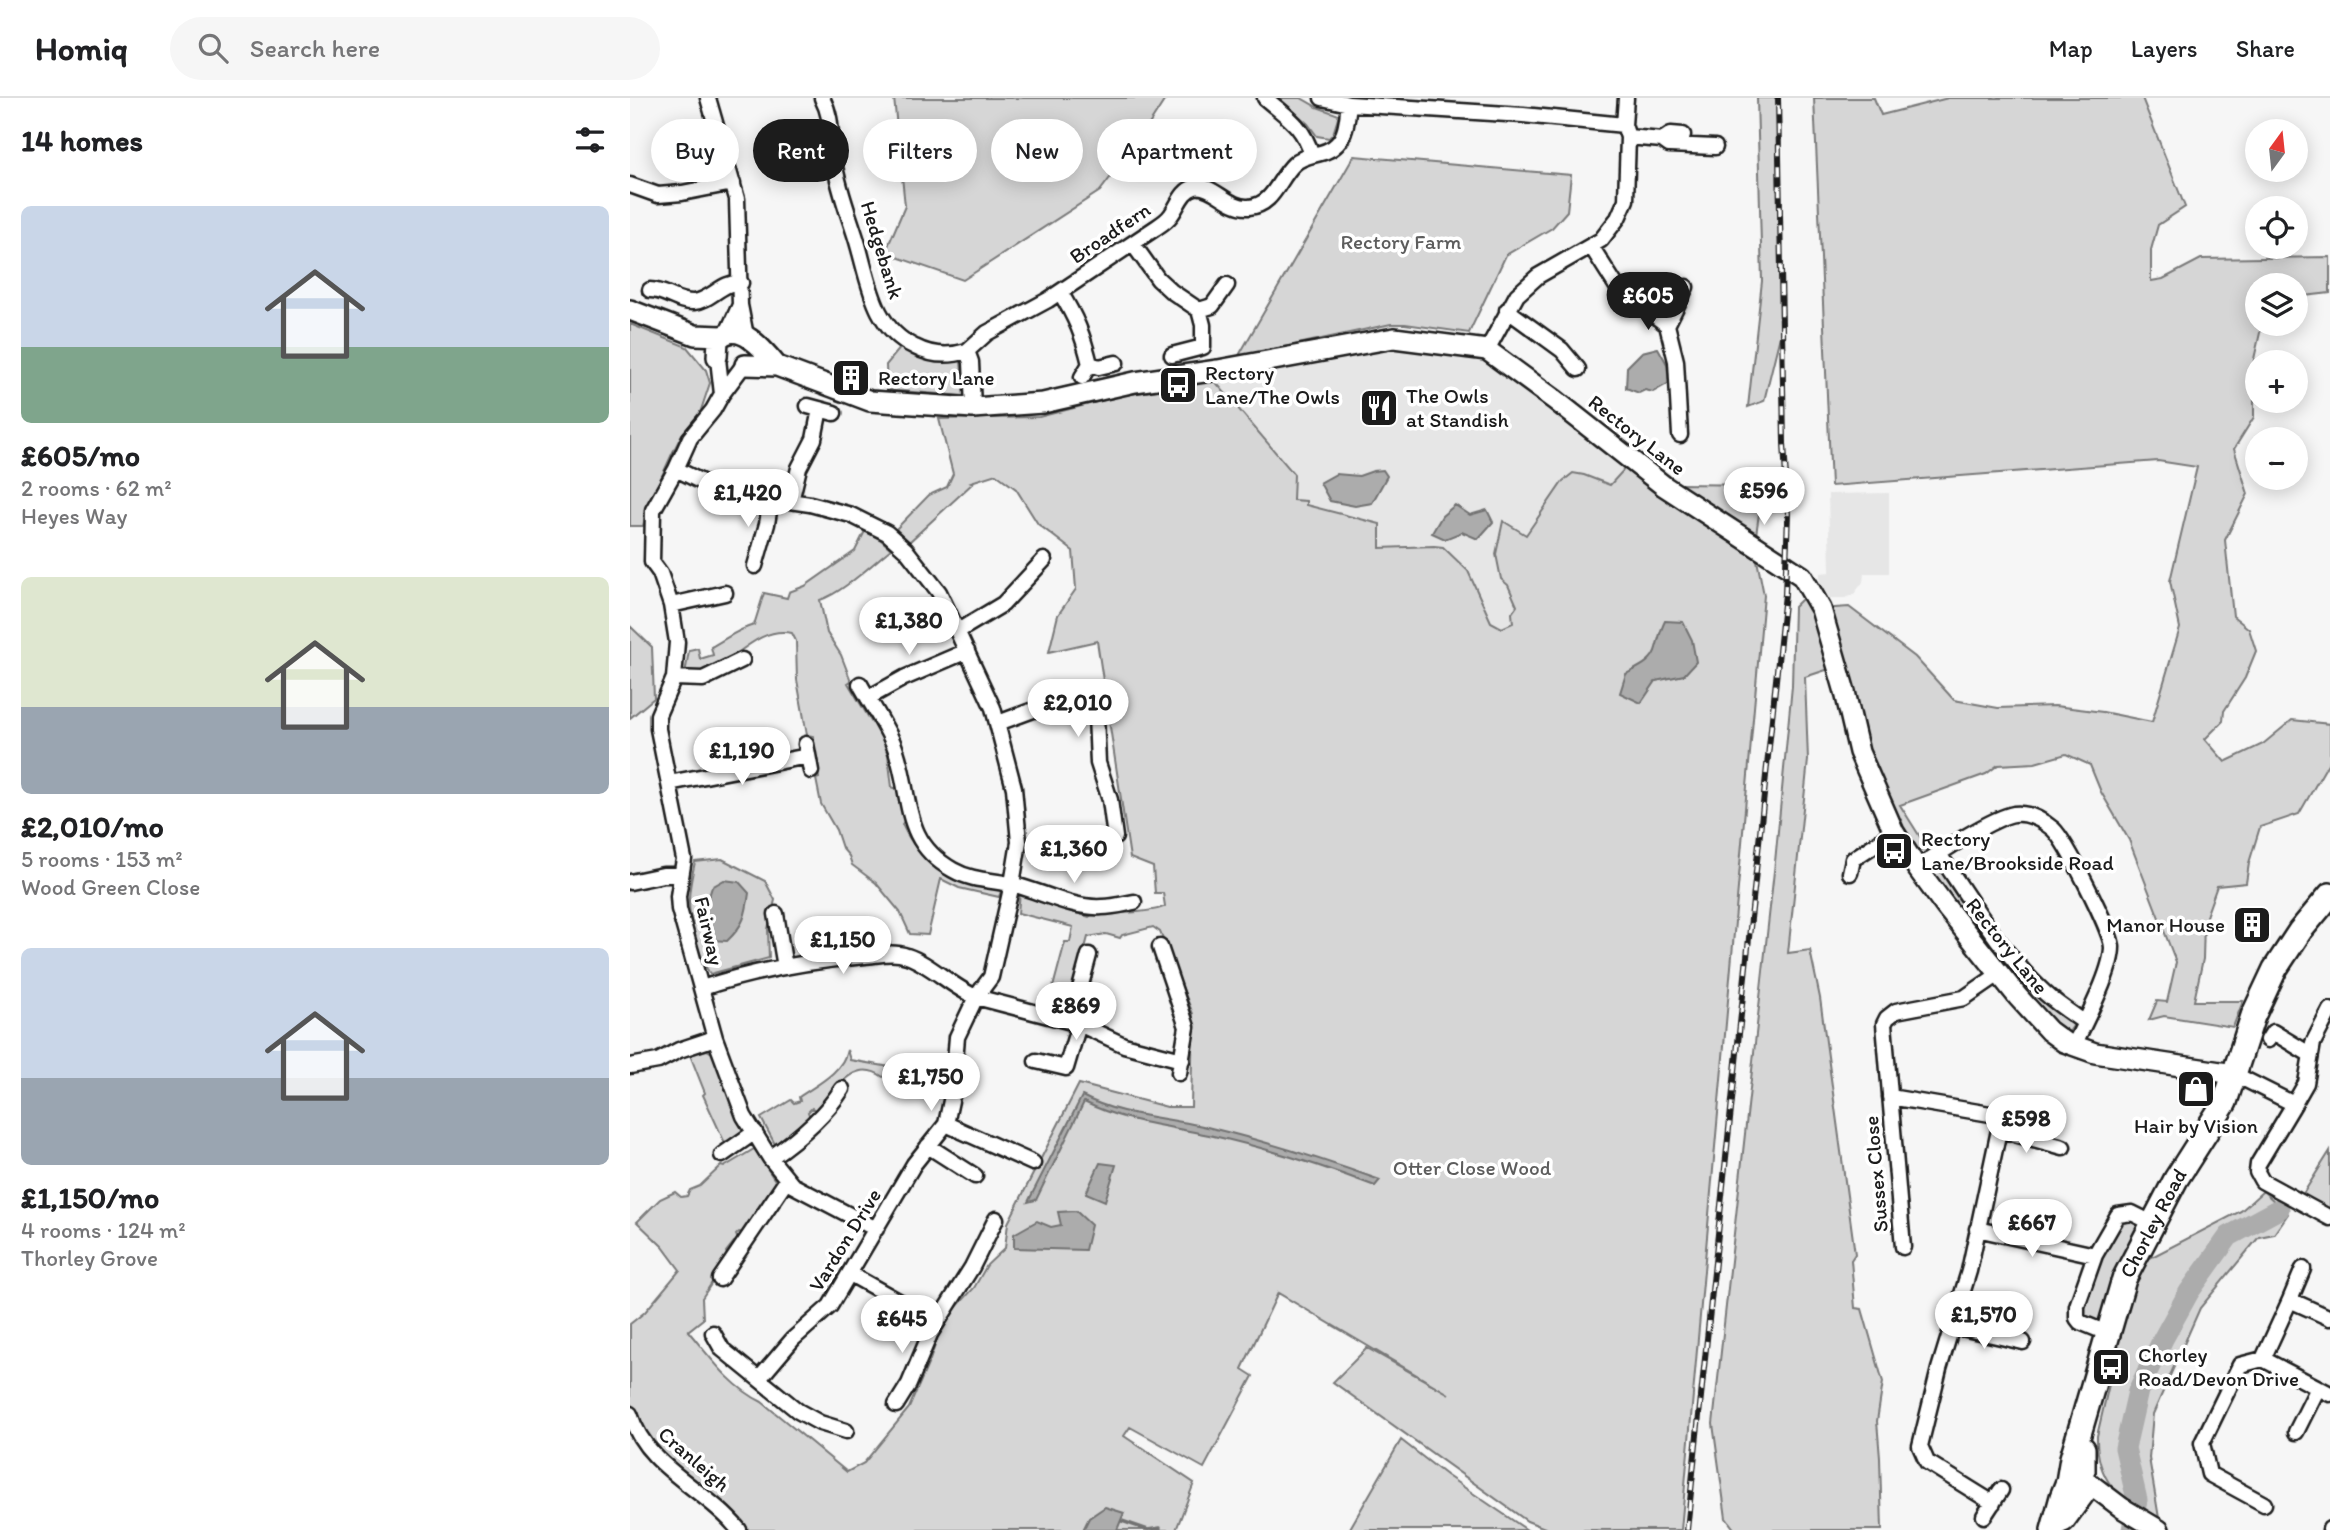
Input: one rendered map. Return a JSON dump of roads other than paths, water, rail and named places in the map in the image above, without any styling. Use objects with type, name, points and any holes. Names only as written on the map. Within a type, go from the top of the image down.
[{"type":"main road","points":[[630,310],[695,335],[736,336],[753,351],[744,366],[732,369],[695,335]]},
{"type":"main road","points":[[717,358],[716,345],[736,336]]},
{"type":"main road","name":"Rectory Lane","points":[[736,336],[777,366],[870,401],[973,408],[1043,403],[1135,382],[1394,338],[1487,350],[1664,486],[1700,511],[1784,561],[1802,576],[1821,609],[1859,752],[1894,832],[1917,868],[1999,974],[2049,1031],[2074,1046],[2095,1054],[2234,1074]]},
{"type":"main road","name":"Rectory Lane","points":[[744,366],[777,366]]},
{"type":"main road","name":"Chorley Road","points":[[2077,1486],[2085,1418],[2124,1279],[2193,1151],[2225,1102],[2234,1074],[2256,1030],[2275,969],[2300,931],[2330,895]]},
{"type":"main road","points":[[2055,1530],[2077,1486],[2153,1527]]},
{"type":"street","points":[[708,98],[733,183],[738,213],[741,283],[736,336]]},
{"type":"street","name":"Hedgebank","points":[[822,98],[830,112],[833,159],[839,181],[876,305],[886,326],[899,340],[930,354],[955,355],[967,351]]},
{"type":"street","points":[[1265,98],[1298,125],[1308,140],[1312,155]]},
{"type":"street","points":[[1322,98],[1349,104],[1411,102],[1463,111],[1523,115],[1626,131],[1662,140],[1669,145],[1715,148]]},
{"type":"street","points":[[1523,115],[1524,98]]},
{"type":"street","points":[[1487,350],[1517,295],[1538,276],[1601,240],[1618,218],[1626,200],[1626,98]]},
{"type":"street","name":"Broadfern","points":[[967,351],[987,333],[1060,292],[1133,244],[1169,218],[1185,193],[1195,187],[1208,189],[1245,208],[1270,198],[1291,166],[1301,157],[1329,150],[1338,143],[1345,128],[1349,104]]},
{"type":"street","points":[[1662,140],[1671,134],[1684,135]]},
{"type":"street","points":[[630,185],[659,195],[733,183]]},
{"type":"street","points":[[1133,244],[1158,279],[1199,310],[1203,325],[1203,347],[1172,355]]},
{"type":"street","points":[[1591,246],[1617,287],[1667,324],[1676,361],[1680,435]]},
{"type":"street","points":[[650,290],[660,290],[692,302],[705,299],[727,284],[741,283]]},
{"type":"street","points":[[1199,310],[1212,306],[1227,285]]},
{"type":"street","points":[[1667,324],[1686,287]]},
{"type":"street","points":[[1060,292],[1077,320],[1086,370],[1116,363]]},
{"type":"street","points":[[1507,310],[1562,350],[1578,369]]},
{"type":"street","points":[[967,351],[971,362],[973,408]]},
{"type":"street","points":[[717,358],[722,394]]},
{"type":"street","name":"Fairway","points":[[744,366],[690,438],[676,470],[653,510],[652,562],[660,573],[671,606],[677,642],[674,678],[658,715],[657,729],[684,859],[679,909],[715,1038],[744,1116],[787,1180],[876,1229]]},
{"type":"street","points":[[791,501],[799,468],[814,439],[821,410]]},
{"type":"street","points":[[676,470],[710,486],[851,515],[887,533],[906,550],[939,592],[998,723],[1014,788],[1019,842],[1013,884],[991,977],[976,996],[957,1037],[947,1124],[1033,1163]]},
{"type":"street","points":[[755,566],[771,499]]},
{"type":"street","points":[[958,631],[1003,604],[1044,560]]},
{"type":"street","points":[[671,606],[725,593]]},
{"type":"street","points":[[868,698],[904,678],[967,651]]},
{"type":"street","points":[[674,678],[703,679],[742,660]]},
{"type":"street","points":[[860,684],[894,745],[910,818],[921,843],[942,863],[966,876],[1013,884],[1075,903],[1101,908],[1134,902]]},
{"type":"street","points":[[998,723],[1085,691],[1096,715],[1098,763],[1110,800],[1115,837]]},
{"type":"street","points":[[669,783],[807,750],[811,771]]},
{"type":"street","points":[[1917,868],[2000,818],[2016,814],[2033,816],[2055,831],[2099,912],[2112,945],[2110,964],[2074,1046]]},
{"type":"street","points":[[1849,861],[1894,832]]},
{"type":"street","name":"Rectory Lane","points":[[1939,854],[2018,964],[2044,993],[2084,1022]]},
{"type":"street","points":[[630,882],[663,875],[681,875]]},
{"type":"street","points":[[776,914],[785,967]]},
{"type":"street","points":[[702,988],[746,973],[894,953],[909,956],[962,991],[1075,1023],[1180,1067],[1187,1027],[1160,947]]},
{"type":"street","points":[[1036,1061],[1066,1068],[1089,955]]},
{"type":"street","name":"Sussex Close","points":[[1903,1247],[1883,1029],[1887,1018],[1896,1011],[1964,998],[1999,974]]},
{"type":"street","points":[[2330,1010],[2325,1029],[2311,1055],[2306,1083],[2258,1164],[2257,1172],[2262,1181],[2330,1218]]},
{"type":"street","points":[[2256,1030],[2273,1032],[2311,1055]]},
{"type":"street","points":[[630,1066],[658,1061],[679,1050],[715,1038]]},
{"type":"street","points":[[2234,1074],[2294,1104]]},
{"type":"street","points":[[770,1158],[793,1142],[836,1099],[842,1089]]},
{"type":"street","points":[[1890,1097],[2001,1123],[2063,1147]]},
{"type":"street","points":[[1984,1516],[1997,1497],[1927,1462],[1920,1451],[1920,1439],[1969,1271],[2001,1123]]},
{"type":"street","name":"Vardon Drive","points":[[759,1379],[793,1339],[830,1306],[914,1164],[947,1124]]},
{"type":"street","points":[[722,1155],[755,1132]]},
{"type":"street","points":[[928,1146],[975,1175]]},
{"type":"street","points":[[720,1279],[787,1180]]},
{"type":"street","points":[[2107,1333],[2085,1325],[2077,1318],[2077,1306],[2095,1255],[2118,1215],[2132,1213],[2152,1223]]},
{"type":"street","points":[[896,1405],[909,1384],[936,1322],[972,1267],[996,1219]]},
{"type":"street","points":[[1977,1229],[2095,1255]]},
{"type":"street","points":[[2263,1359],[2303,1269]]},
{"type":"street","points":[[849,1274],[936,1322]]},
{"type":"street","points":[[2290,1300],[2330,1318]]},
{"type":"street","points":[[1953,1326],[2024,1342]]},
{"type":"street","points":[[713,1334],[722,1349],[798,1411],[820,1423],[846,1431]]},
{"type":"street","points":[[2264,1504],[2209,1474],[2202,1443],[2240,1365],[2263,1359],[2324,1391],[2296,1432]]},
{"type":"street","name":"Cranleigh","points":[[630,1414],[641,1441],[652,1455],[718,1507],[739,1530]]},
{"type":"waterway","points":[[2132,1530],[2137,1500],[2125,1448],[2138,1391],[2189,1292],[2229,1236],[2279,1209]]},
{"type":"waterway","points":[[1122,1521],[1148,1530],[1160,1528]]},
{"type":"railway","points":[[1687,1530],[1785,594],[1788,514],[1784,443],[1778,98]]},
{"type":"place","name":"Rectory Lane","points":[[851,378]]},
{"type":"place","name":"Rectory Lane/The Owls","points":[[1178,385]]},
{"type":"place","name":"The Owls at Standish","points":[[1379,408]]},
{"type":"place","name":"Rectory Lane/Brookside Road","points":[[1894,851]]},
{"type":"place","name":"Manor House","points":[[2252,925]]},
{"type":"place","name":"Hair by Vision","points":[[2196,1089]]},
{"type":"place","name":"Chorley Road/Devon Drive","points":[[2111,1367]]},
{"type":"park label","name":"Rectory Farm","points":[[1401,242]]},
{"type":"park label","name":"Otter Close Wood","points":[[1472,1168]]}]
